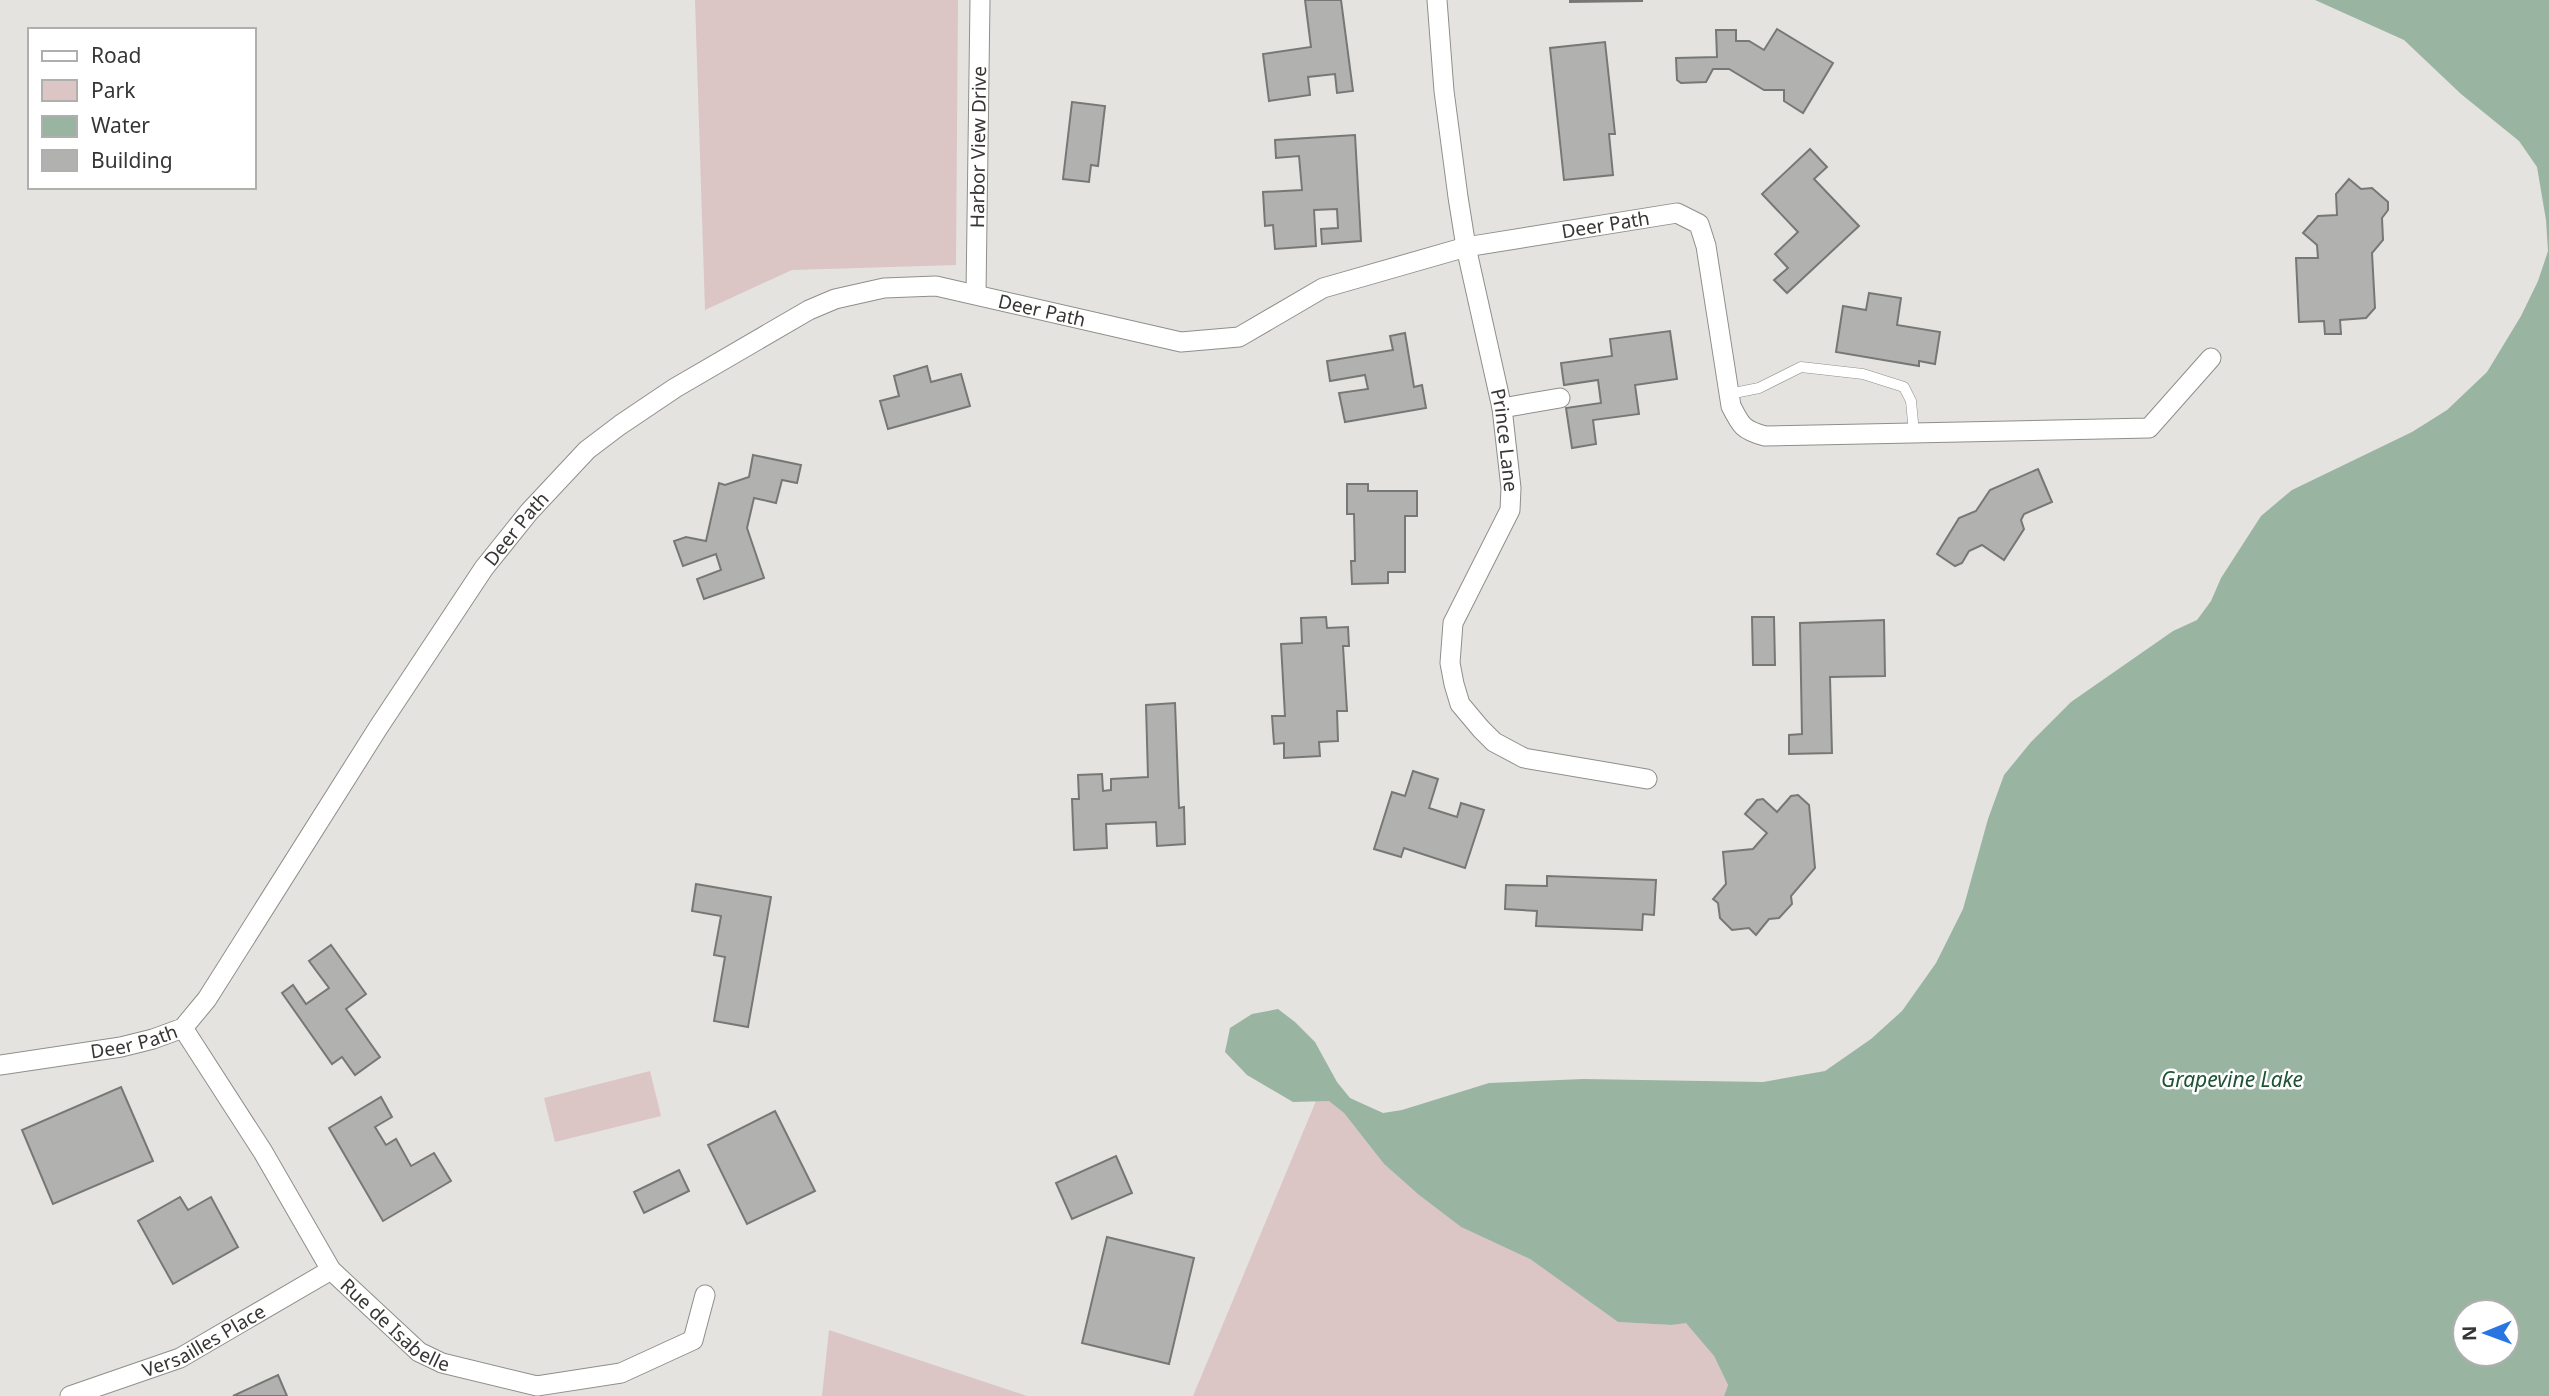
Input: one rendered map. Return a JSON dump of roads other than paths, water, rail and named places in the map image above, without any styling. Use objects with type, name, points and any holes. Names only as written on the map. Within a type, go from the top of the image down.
[{"type":"street","name":"Harbor View Drive","points":[[976,294],[980,0]]},
{"type":"street","name":"Prince Lane","points":[[1437,0],[1444,91],[1466,247],[1502,408],[1511,488],[1510,510],[1453,623],[1450,663],[1460,703],[1494,742],[1524,758],[1647,779]]},
{"type":"street","name":"Deer Path","points":[[0,1065],[121,1047],[183,1028],[214,988],[355,764],[484,568],[529,512],[587,450],[620,425],[675,388],[809,310],[835,299],[884,288],[936,286],[1181,342],[1239,337],[1323,288],[1466,247],[1676,213],[1699,224],[1706,246],[1731,406],[1741,426],[1749,432],[1765,436],[2149,429],[2211,358]]},
{"type":"street","points":[[1502,408],[1560,398]]},
{"type":"street","name":"Rue de Isabelle","points":[[183,1028],[263,1152],[331,1270],[419,1352],[442,1363],[537,1386],[621,1373],[693,1340],[705,1296]]},
{"type":"street","name":"Versailles Place","points":[[70,1396],[180,1358],[331,1270]]},
{"type":"lane","points":[[1729,394],[1759,388],[1801,368],[1863,374],[1904,387],[1911,401],[1914,433]]},
{"type":"water","name":"Grapevine Lake","points":[[2315,0],[2549,0],[2549,1396],[1724,1396],[1728,1385],[1714,1356],[1686,1323],[1671,1325],[1618,1322],[1530,1259],[1461,1227],[1419,1195],[1384,1164],[1344,1113],[1329,1101],[1293,1102],[1247,1075],[1225,1052],[1230,1028],[1252,1014],[1278,1009],[1315,1042],[1337,1082],[1350,1098],[1383,1113],[1402,1110],[1489,1083],[1583,1079],[1763,1082],[1825,1071],[1871,1039],[1902,1011],[1936,963],[1963,909],[1988,819],[2004,775],[2031,742],[2071,702],[2173,631],[2197,620],[2261,516],[2292,490],[2412,432],[2447,410],[2487,372],[2521,316],[2538,281],[2548,251],[2546,220],[2537,167],[2519,141],[2461,94],[2404,40]]}]
